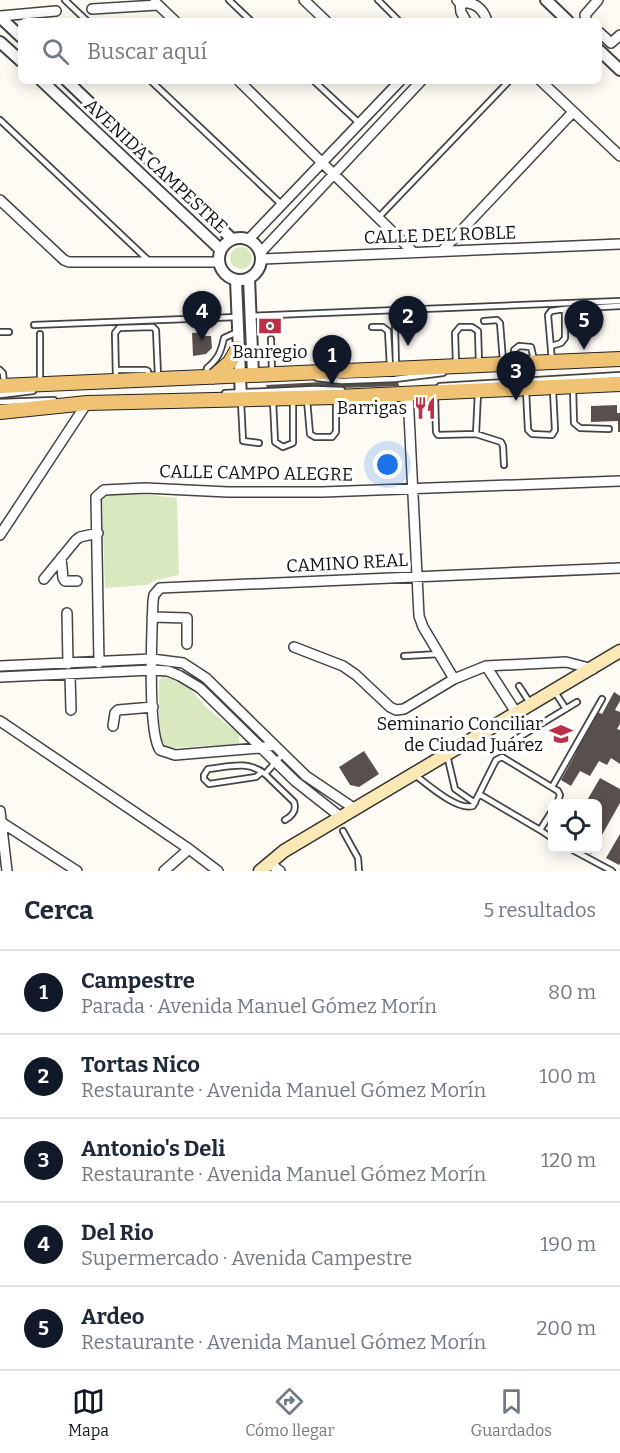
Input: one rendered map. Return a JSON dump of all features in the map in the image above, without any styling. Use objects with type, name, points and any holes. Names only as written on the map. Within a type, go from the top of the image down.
[{"type":"main road","points":[[210,377],[230,362],[238,348]]},
{"type":"main road","points":[[0,412],[242,385],[272,374],[620,359]]},
{"type":"main road","points":[[1,389],[116,375],[153,379],[210,377],[242,385],[273,398],[620,384]]},
{"type":"main road","points":[[264,867],[284,851],[342,824],[355,809],[555,692],[620,651]]},
{"type":"street","points":[[304,0],[323,18]]},
{"type":"street","points":[[546,0],[565,18]]},
{"type":"street","points":[[586,18],[585,15],[598,0]]},
{"type":"street","points":[[462,18],[459,1],[478,6],[486,18]]},
{"type":"street","points":[[92,9],[156,3],[172,18]]},
{"type":"street","points":[[0,16],[56,11]]},
{"type":"street","points":[[0,16],[18,36]]},
{"type":"street","points":[[602,35],[611,43],[620,35]]},
{"type":"street","points":[[0,42],[18,58]]},
{"type":"street","points":[[10,51],[18,42]]},
{"type":"street","points":[[602,53],[620,70]]},
{"type":"street","name":"AVENIDA CAMPESTRE","points":[[45,84],[184,215],[220,256]]},
{"type":"street","name":"AVENIDA CAMPESTRE","points":[[70,84],[232,239]]},
{"type":"street","points":[[242,84],[412,252]]},
{"type":"street","points":[[249,239],[393,84]]},
{"type":"street","points":[[395,84],[406,97]]},
{"type":"street","points":[[220,256],[225,274],[236,280],[249,278],[258,271],[261,256],[333,173],[418,84]]},
{"type":"street","points":[[544,84],[620,156]]},
{"type":"street","points":[[442,251],[573,112]]},
{"type":"street","points":[[106,142],[117,130]]},
{"type":"street","points":[[0,200],[64,260],[69,262],[150,262],[220,256],[232,239],[243,238],[254,242],[261,256]]},
{"type":"street","points":[[184,215],[196,204]]},
{"type":"street","name":"CALLE DEL ROBLE","points":[[261,256],[620,244]]},
{"type":"street","points":[[242,385],[250,316],[249,278]]},
{"type":"street","points":[[236,280],[237,332],[242,385]]},
{"type":"street","points":[[408,394],[415,577],[419,620],[454,679]]},
{"type":"street","points":[[0,535],[4,520],[87,403]]},
{"type":"street","name":"CALLE CAMPO ALEGRE","points":[[99,663],[96,496],[104,490],[145,488],[228,492],[323,492],[620,481]]},
{"type":"street","points":[[44,579],[78,538],[98,533]]},
{"type":"street","points":[[61,558],[65,581],[77,581]]},
{"type":"street","name":"CAMINO REAL","points":[[260,748],[175,755],[160,750],[156,741],[153,707],[152,617],[154,595],[160,588],[620,568]]},
{"type":"street","points":[[67,613],[68,664]]},
{"type":"street","points":[[152,617],[188,618],[187,644]]},
{"type":"street","points":[[294,647],[343,666],[396,710],[404,709],[454,679],[486,666],[566,662],[593,669]]},
{"type":"street","points":[[0,666],[152,659],[183,663],[196,670],[233,703],[306,776],[355,809]]},
{"type":"street","points":[[486,666],[517,714]]},
{"type":"street","points":[[0,677],[168,671],[200,688],[260,748],[342,824]]},
{"type":"street","points":[[70,675],[71,710]]},
{"type":"street","points":[[113,726],[115,713],[118,710],[153,707]]},
{"type":"street","points":[[0,721],[218,871]]},
{"type":"street","points":[[260,748],[274,745]]},
{"type":"street","points":[[0,810],[7,871]]},
{"type":"street","points":[[1,822],[77,871]]},
{"type":"street","points":[[164,871],[189,849]]},
{"type":"street","points":[[264,867],[280,871]]},
{"type":"lane","points":[[65,0],[84,18]]},
{"type":"lane","points":[[229,0],[248,18]]},
{"type":"lane","points":[[378,0],[396,18]]},
{"type":"lane","points":[[154,84],[281,204]]},
{"type":"lane","points":[[317,84],[359,123]]},
{"type":"lane","points":[[378,218],[506,84]]},
{"type":"lane","points":[[0,120],[150,262]]},
{"type":"lane","points":[[250,316],[620,300]]},
{"type":"lane","points":[[552,361],[548,315],[551,311],[620,306]]},
{"type":"lane","points":[[551,346],[561,343],[565,338],[565,309]]},
{"type":"lane","points":[[34,325],[237,317]]},
{"type":"lane","points":[[484,321],[497,320],[500,323],[509,363]]},
{"type":"lane","points":[[393,369],[395,327],[400,322],[415,321]]},
{"type":"lane","points":[[116,375],[117,330],[153,327],[158,334],[153,379]]},
{"type":"lane","points":[[372,327],[383,327],[388,331],[393,369]]},
{"type":"lane","points":[[456,366],[455,333],[460,327],[472,327],[478,331],[479,365]]},
{"type":"lane","points":[[0,332],[9,332]]},
{"type":"lane","points":[[210,377],[207,368],[221,352],[224,338],[237,332]]},
{"type":"lane","points":[[40,334],[40,384]]},
{"type":"lane","points":[[271,339],[272,374]]},
{"type":"lane","points":[[0,402],[320,378],[342,381],[461,372],[620,366]]},
{"type":"lane","points":[[0,370],[3,373],[1,389],[35,391],[242,385],[346,391],[620,375]]},
{"type":"lane","points":[[242,385],[243,441],[260,443]]},
{"type":"lane","points":[[573,386],[575,424],[580,428],[609,429]]},
{"type":"lane","points":[[525,388],[528,430],[532,434],[552,435],[555,430],[553,387]]},
{"type":"lane","points":[[476,434],[478,391]]},
{"type":"lane","points":[[435,393],[438,435],[476,434],[501,442],[504,465]]},
{"type":"lane","points":[[307,397],[310,434],[315,437],[332,436],[336,432],[336,397]]},
{"type":"lane","points":[[273,398],[275,442],[282,447],[293,443],[293,398]]},
{"type":"lane","points":[[404,656],[440,654]]},
{"type":"lane","points":[[519,686],[531,706]]},
{"type":"lane","points":[[555,692],[566,709]]},
{"type":"lane","points":[[552,787],[602,699]]},
{"type":"lane","points":[[508,744],[577,702]]},
{"type":"lane","points":[[283,754],[263,773],[256,777],[209,784],[204,779],[208,769],[253,766],[263,773],[294,802],[294,812],[285,820]]},
{"type":"lane","points":[[447,755],[456,791],[474,803]]},
{"type":"lane","points":[[415,774],[451,800],[469,807],[474,803],[496,760],[500,757],[552,787],[560,795],[559,799]]},
{"type":"lane","points":[[451,800],[456,791]]},
{"type":"lane","points":[[479,794],[548,835]]},
{"type":"lane","points":[[540,830],[548,817]]},
{"type":"lane","points":[[342,824],[358,858],[359,871]]},
{"type":"lane","points":[[577,853],[612,871]]},
{"type":"green space","points":[[241,247],[249,250],[252,258],[249,266],[241,269],[233,266],[230,258],[233,250]]},
{"type":"green space","points":[[131,493],[177,498],[179,575],[156,580],[147,585],[105,588],[102,500],[107,495]]},
{"type":"green space","points":[[163,676],[186,685],[208,709],[239,734],[239,744],[168,748],[159,738],[159,680]]},
{"type":"building","name":"Banregio","points":[[280,319],[280,332],[261,333],[260,320]]},
{"type":"building","points":[[205,332],[205,336],[211,336],[212,348],[206,354],[193,356],[192,333]]},
{"type":"building","points":[[323,382],[343,384],[398,382],[399,386],[267,388],[266,385]]},
{"type":"building","points":[[617,405],[617,413],[620,413],[620,432],[618,432],[618,421],[591,422],[591,406]]},
{"type":"building","points":[[614,692],[620,696],[615,710],[620,712],[620,724],[617,729],[620,730],[620,764],[611,758],[607,765],[599,761],[590,776],[580,771],[571,786],[561,780],[576,753],[573,751],[596,711],[602,714]]},
{"type":"building","points":[[364,751],[379,774],[359,787],[350,785],[339,767]]},
{"type":"building","points":[[600,778],[620,789],[620,803],[602,835],[602,799],[588,799]]},
{"type":"building","points":[[620,834],[620,863],[619,865],[606,858]]},
{"type":"place","name":"Banregio","points":[[270,326]]},
{"type":"place","name":"Del Rio","points":[[202,341]]},
{"type":"place","name":"Tortas Nico","points":[[408,346]]},
{"type":"place","name":"Ardeo","points":[[584,350]]},
{"type":"place","name":"Campestre","points":[[332,385]]},
{"type":"place","name":"Antonio's Deli","points":[[516,401]]},
{"type":"place","name":"Barrigas","points":[[425,408]]},
{"type":"place","name":"Seminario Conciliar de Ciudad Juárez","points":[[561,734]]}]
